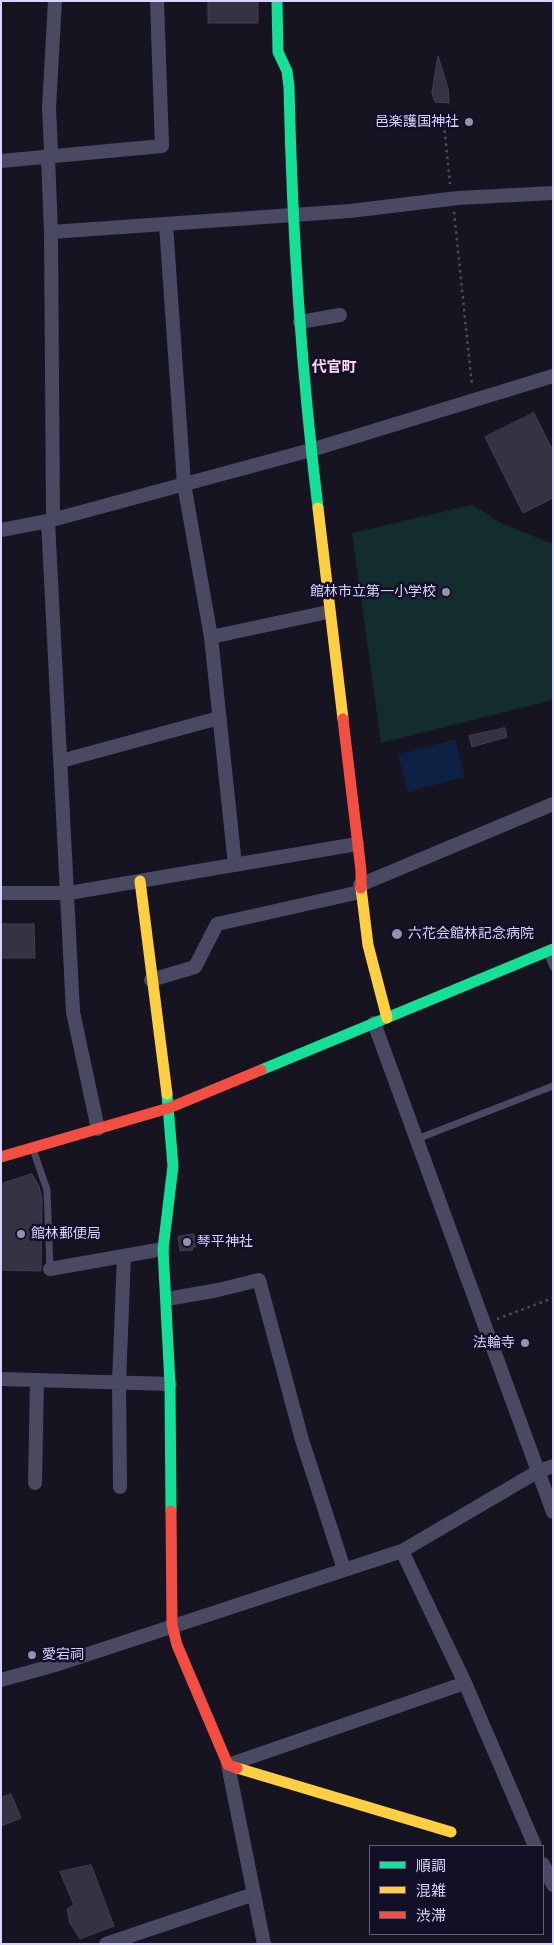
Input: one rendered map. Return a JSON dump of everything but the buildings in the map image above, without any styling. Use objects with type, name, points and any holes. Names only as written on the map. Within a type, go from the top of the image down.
[{"type":"street","points":[[55,1],[49,108],[51,150],[48,157],[51,232],[51,520],[74,1012],[98,1129]]},
{"type":"street","points":[[1,161],[162,146],[157,1]]},
{"type":"street","points":[[277,1],[278,52],[287,71],[289,87],[292,215],[311,450],[328,612],[357,844],[360,901],[381,1021],[417,1139],[553,1512]]},
{"type":"street","points":[[51,232],[350,211],[452,199],[553,193]]},
{"type":"street","points":[[166,225],[184,484],[210,637],[235,865]]},
{"type":"street","points":[[300,322],[340,315]]},
{"type":"street","points":[[1,530],[51,520],[311,450],[553,376]]},
{"type":"street","points":[[210,637],[328,612]]},
{"type":"street","points":[[61,761],[219,718]]},
{"type":"street","points":[[151,980],[195,967],[217,924],[360,888],[553,804]]},
{"type":"street","points":[[1,893],[69,893],[357,844]]},
{"type":"street","points":[[140,881],[151,980],[169,1108],[173,1166],[163,1249],[170,1384],[172,1625],[177,1645],[228,1764],[264,1944]]},
{"type":"street","points":[[1,1157],[169,1108],[550,950]]},
{"type":"street","points":[[50,1269],[163,1249]]},
{"type":"street","points":[[120,1487],[119,1383],[124,1256]]},
{"type":"street","points":[[167,1299],[218,1290],[259,1280],[302,1440],[344,1569]]},
{"type":"street","points":[[1,1379],[170,1384]]},
{"type":"street","points":[[35,1483],[38,1380]]},
{"type":"street","points":[[1,1680],[55,1665],[402,1551],[537,1472],[553,1466]]},
{"type":"street","points":[[402,1551],[465,1683],[535,1845]]},
{"type":"street","points":[[228,1764],[465,1683]]},
{"type":"street","points":[[228,1764],[451,1832]]},
{"type":"street","points":[[544,1866],[553,1885]]},
{"type":"street","points":[[106,1944],[254,1894]]},
{"type":"lane","points":[[550,950],[553,967]]},
{"type":"lane","points":[[417,1139],[553,1086]]},
{"type":"lane","points":[[32,1148],[46,1190],[50,1269]]},
{"type":"path","points":[[444,124],[474,400]]},
{"type":"path","points":[[483,1324],[553,1298]]},
{"type":"green space","points":[[472,505],[501,523],[553,544],[553,700],[381,743],[352,533]]},
{"type":"water","points":[[455,739],[465,777],[408,792],[398,755]]},
{"type":"traffic: fast","points":[[277,1],[278,52],[287,71],[289,87],[292,193],[298,298],[318,508]]},
{"type":"traffic: fast","points":[[261,1070],[553,949]]},
{"type":"traffic: fast","points":[[167,1094],[173,1166],[163,1249],[170,1384],[171,1511]]},
{"type":"traffic: slow","points":[[318,508],[343,719]]},
{"type":"traffic: slow","points":[[140,881],[167,1094]]},
{"type":"traffic: slow","points":[[361,888],[368,945],[387,1018]]},
{"type":"traffic: slow","points":[[237,1768],[451,1832]]},
{"type":"traffic: jam","points":[[343,719],[361,871],[361,888]]},
{"type":"traffic: jam","points":[[1,1157],[169,1108],[261,1070]]},
{"type":"traffic: jam","points":[[171,1511],[172,1625],[177,1645],[228,1765],[237,1768]]},
{"type":"place","name":"邑楽護国神社","points":[[469,122]]},
{"type":"place","name":"館林市立第一小学校","points":[[446,592]]},
{"type":"place","name":"六花会館林記念病院","points":[[397,934]]},
{"type":"place","name":"館林郵便局","points":[[21,1234]]},
{"type":"place","name":"琴平神社","points":[[187,1242]]},
{"type":"place","name":"法輪寺","points":[[525,1343]]},
{"type":"place","name":"愛宕祠","points":[[32,1655]]},
{"type":"district","name":"代官町","points":[[334,367]]}]
